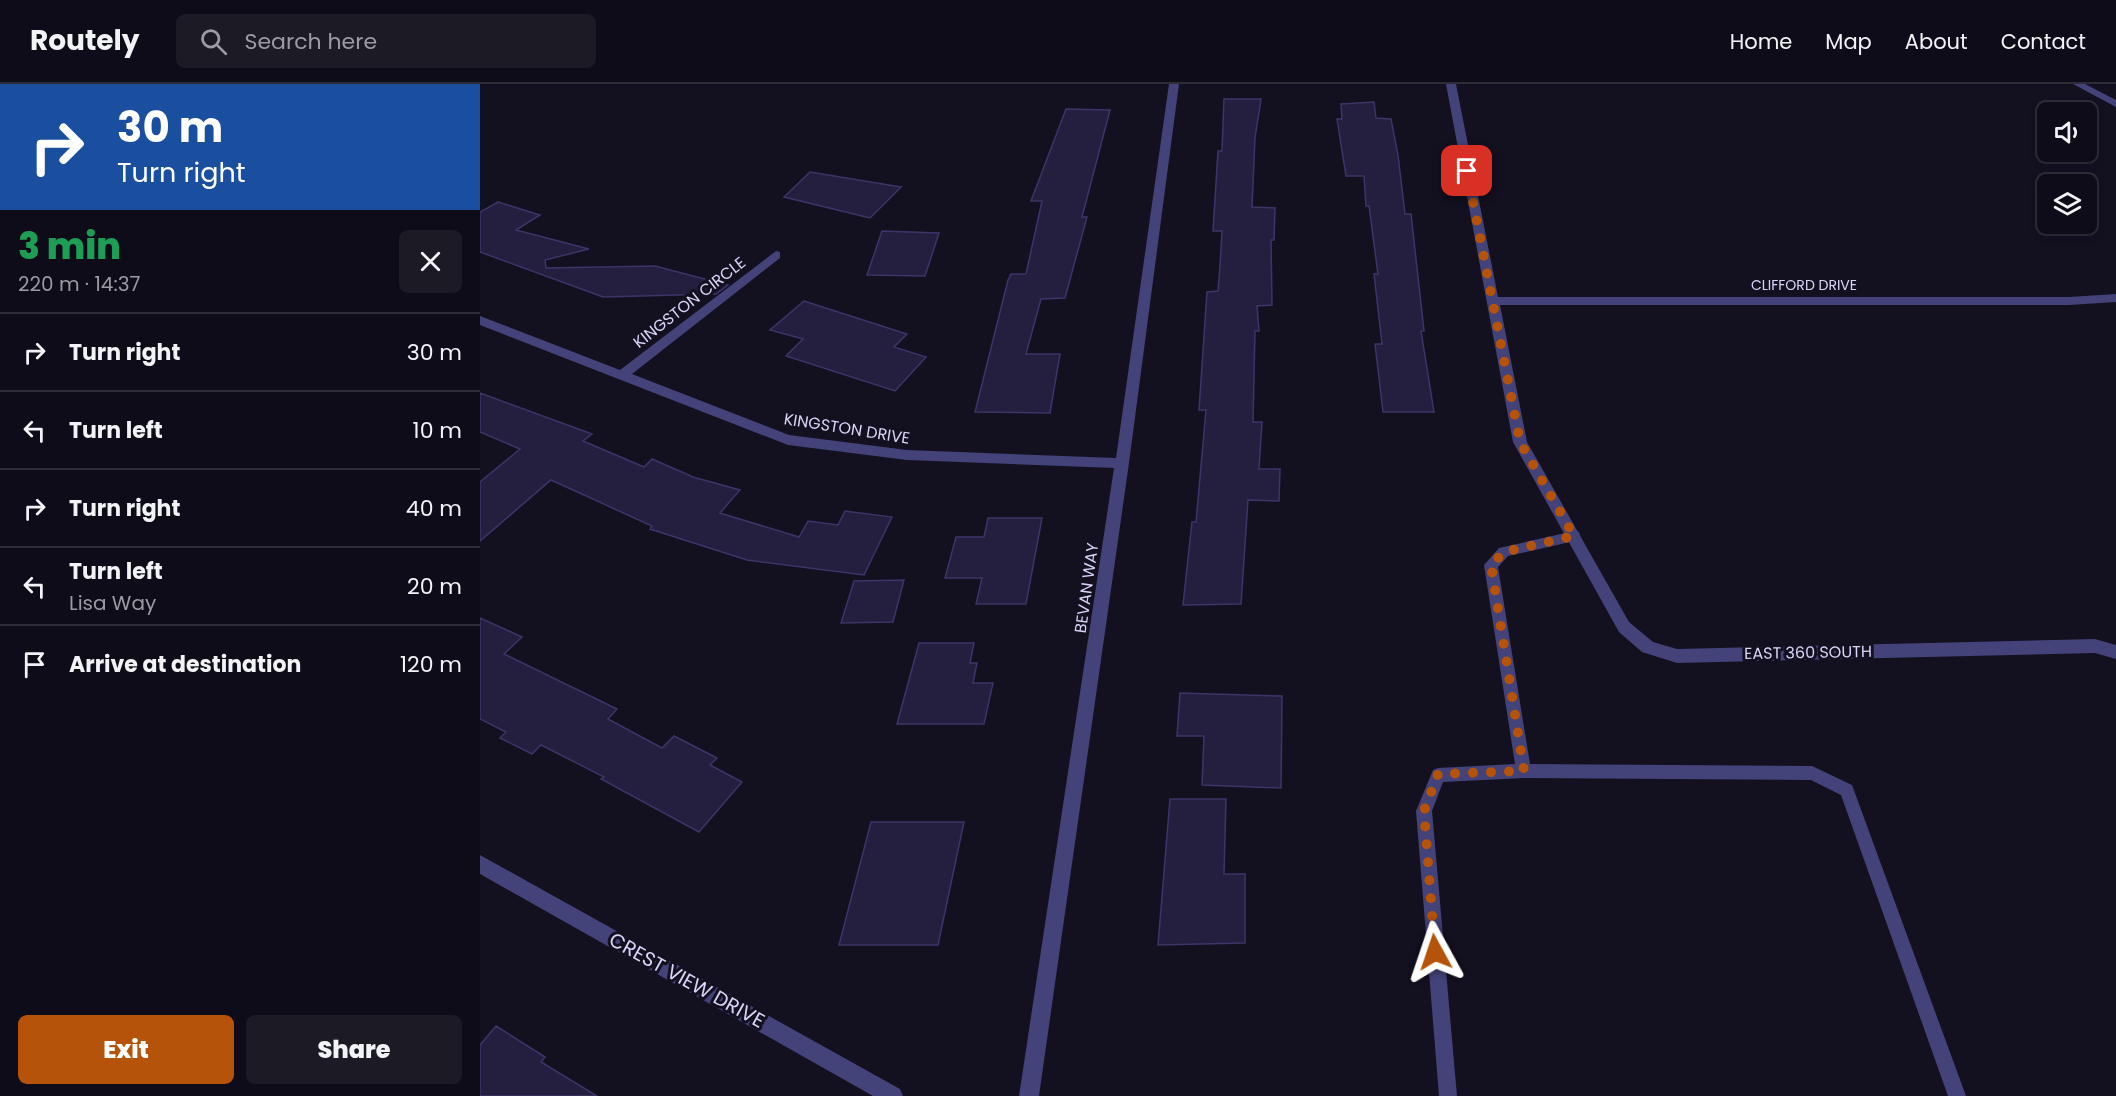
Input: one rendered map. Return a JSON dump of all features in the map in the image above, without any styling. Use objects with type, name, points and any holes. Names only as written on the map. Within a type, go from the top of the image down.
[{"type":"street","name":"BEVAN WAY","points":[[1029,1096],[1122,463],[1174,84]]},
{"type":"street","name":"EAST 360 SOUTH","points":[[1451,84],[1520,442],[1624,627],[1648,647],[1677,656],[2095,646],[2116,652]]},
{"type":"street","points":[[2078,84],[2116,104]]},
{"type":"street","name":"KINGSTON CIRCLE","points":[[622,375],[777,255]]},
{"type":"street","name":"CLIFFORD DRIVE","points":[[1491,301],[2069,301],[2116,298]]},
{"type":"street","name":"KINGSTON DRIVE","points":[[480,320],[788,440],[907,455],[1122,463]]},
{"type":"street","name":"CREST VIEW DRIVE","points":[[480,864],[893,1096]]},
{"type":"lane","points":[[1524,771],[1491,565],[1504,552],[1571,531]]},
{"type":"lane","points":[[1448,1096],[1424,811],[1438,774],[1524,771],[1812,773],[1847,790],[1957,1096]]},
{"type":"building","points":[[1224,99],[1261,99],[1255,138],[1252,207],[1275,208],[1274,240],[1271,240],[1272,305],[1257,306],[1259,331],[1255,331],[1253,422],[1262,422],[1259,469],[1280,469],[1279,501],[1248,500],[1241,604],[1183,605],[1192,522],[1196,522],[1206,410],[1199,410],[1207,292],[1218,291],[1222,231],[1213,231],[1218,151],[1222,151]]},
{"type":"building","points":[[1374,102],[1376,118],[1391,119],[1405,214],[1411,214],[1424,331],[1421,331],[1434,412],[1383,412],[1375,344],[1382,344],[1374,274],[1378,274],[1369,206],[1366,206],[1364,176],[1346,176],[1337,119],[1342,119],[1341,104]]},
{"type":"building","points":[[1066,109],[1110,110],[1082,217],[1087,217],[1065,298],[1041,299],[1026,354],[1060,354],[1050,413],[975,412],[1008,280],[1011,274],[1026,274],[1042,201],[1031,201]]},
{"type":"building","points":[[810,172],[901,187],[870,218],[784,197]]},
{"type":"building","points":[[498,202],[540,215],[516,230],[589,249],[545,260],[546,268],[655,266],[728,285],[716,294],[603,297],[480,252],[480,212]]},
{"type":"building","points":[[882,231],[939,233],[925,276],[867,275]]},
{"type":"building","points":[[804,301],[907,334],[894,347],[926,357],[895,391],[786,356],[803,339],[770,330]]},
{"type":"building","points":[[480,393],[592,434],[583,441],[644,467],[652,459],[693,477],[740,490],[720,513],[799,537],[808,521],[838,525],[845,511],[892,517],[864,575],[747,560],[650,529],[652,526],[551,480],[480,541],[480,482],[520,449],[480,432]]},
{"type":"building","points":[[988,518],[1042,518],[1026,604],[976,604],[982,578],[945,578],[956,537],[984,537]]},
{"type":"building","points":[[904,580],[893,622],[841,623],[854,581]]},
{"type":"building","points":[[480,618],[522,637],[504,654],[617,709],[608,719],[662,748],[674,736],[717,758],[710,765],[742,782],[699,832],[601,779],[604,777],[541,745],[532,754],[500,738],[506,732],[480,719]]},
{"type":"building","points":[[919,643],[974,643],[970,663],[977,663],[973,683],[993,683],[984,724],[897,724]]},
{"type":"building","points":[[1180,693],[1282,696],[1281,788],[1202,785],[1204,736],[1177,736]]},
{"type":"building","points":[[1170,799],[1226,799],[1224,874],[1245,874],[1245,943],[1158,945]]},
{"type":"building","points":[[871,822],[964,822],[938,945],[839,945]]},
{"type":"building","points":[[496,1026],[545,1057],[541,1062],[597,1096],[480,1096],[480,1045]]},
{"type":"route","points":[[1435,952],[1424,811],[1438,774],[1524,771],[1491,565],[1504,552],[1574,536],[1520,442],[1467,171]]}]
